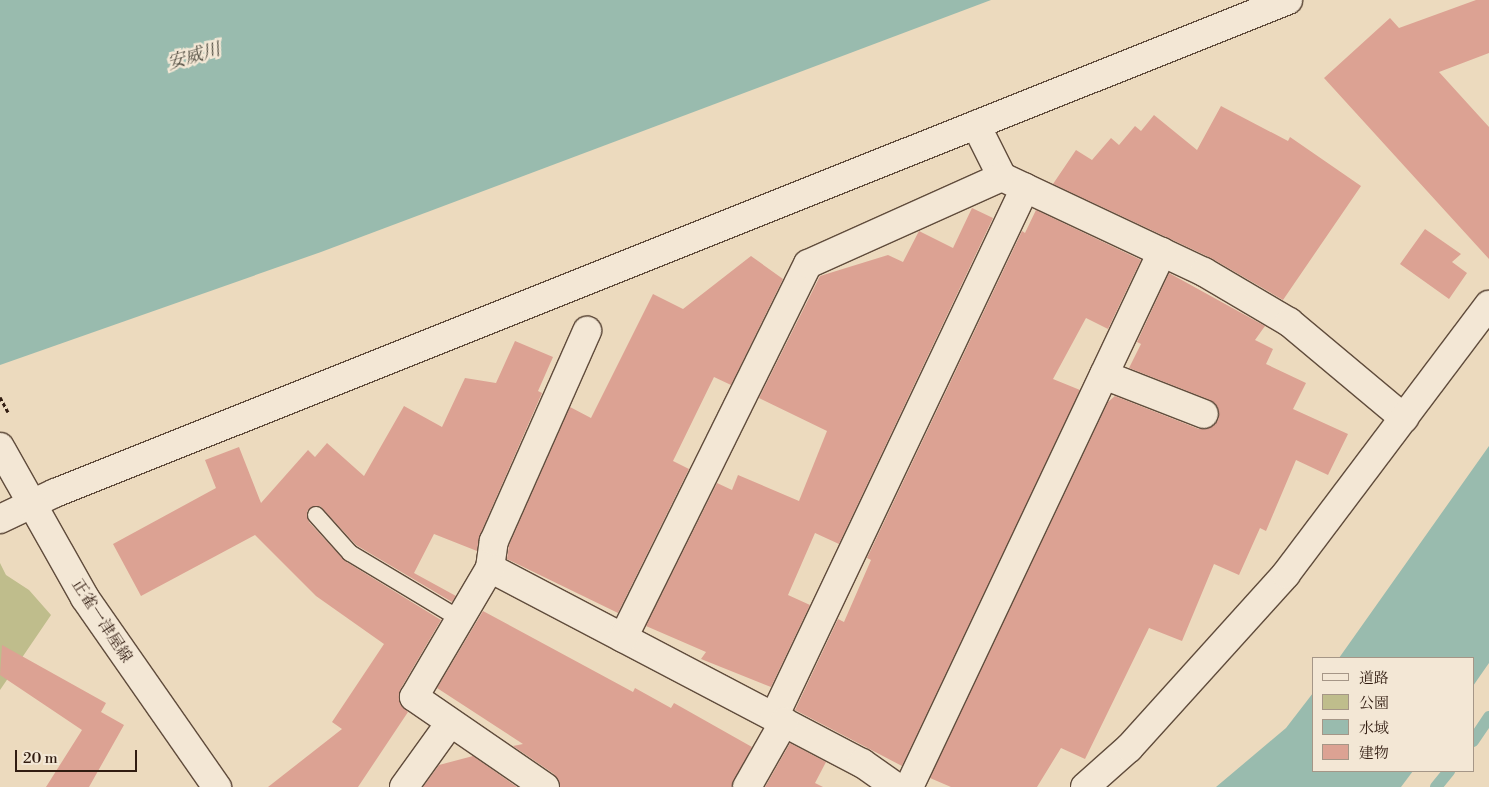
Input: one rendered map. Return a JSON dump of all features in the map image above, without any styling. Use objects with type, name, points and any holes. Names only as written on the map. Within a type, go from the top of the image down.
[{"type":"street","points":[[0,519],[25,491],[976,125],[1288,0]]},
{"type":"street","points":[[976,125],[1014,182],[1204,272],[1289,322],[1404,418]]},
{"type":"street","points":[[623,638],[808,264],[1014,182]]},
{"type":"street","points":[[747,787],[779,720],[1014,182]]},
{"type":"street","points":[[910,787],[1162,252]]},
{"type":"street","points":[[1085,787],[1129,748],[1286,574],[1489,305]]},
{"type":"street","points":[[546,787],[414,697],[490,568],[494,541],[587,331]]},
{"type":"street","points":[[1104,375],[1204,414]]},
{"type":"street","name":"正雀一津屋線","points":[[0,447],[85,598],[217,787]]},
{"type":"street","points":[[490,568],[862,763],[896,787]]},
{"type":"street","points":[[404,787],[450,723]]},
{"type":"lane","points":[[316,514],[350,553],[460,619]]},
{"type":"green space","points":[[0,563],[6,575],[29,590],[51,615],[0,690]]},
{"type":"water","name":"安威川","points":[[0,0],[991,0],[321,252],[0,365]]},
{"type":"water","points":[[1489,446],[1489,663],[1474,685],[1474,657],[1340,657]]},
{"type":"water","points":[[1312,694],[1312,772],[1412,772],[1401,787],[1216,787],[1286,728]]},
{"type":"building","points":[[1476,0],[1489,0],[1489,53],[1439,72],[1489,127],[1489,259],[1324,78],[1390,18],[1399,28]]},
{"type":"building","points":[[1221,106],[1288,141],[1290,137],[1361,186],[1283,300],[1211,258],[1053,184],[1076,150],[1092,160],[1111,138],[1119,145],[1135,126],[1141,131],[1154,115],[1197,150]]},
{"type":"building","points":[[972,208],[993,218],[839,544],[815,533],[788,595],[810,605],[771,687],[701,659],[706,652],[646,626],[717,483],[732,490],[738,475],[799,501],[827,431],[759,398],[820,276],[888,255],[903,262],[919,231],[953,248]]},
{"type":"building","points":[[1036,210],[1141,260],[1108,329],[1086,318],[1053,379],[1080,390],[902,766],[795,710],[838,619],[844,622],[871,560],[867,558],[1022,231],[1025,233]]},
{"type":"building","points":[[1425,229],[1461,254],[1452,262],[1467,273],[1449,299],[1400,264]]},
{"type":"building","points":[[751,256],[783,279],[731,385],[714,377],[673,461],[689,469],[618,613],[507,559],[509,545],[570,407],[591,418],[653,294],[683,309]]},
{"type":"building","points":[[1169,273],[1265,326],[1255,340],[1273,349],[1266,364],[1306,383],[1293,409],[1348,434],[1328,475],[1296,460],[1266,531],[1260,528],[1239,575],[1214,564],[1182,641],[1149,628],[1085,759],[1061,748],[1037,787],[951,787],[930,778],[1108,402],[1115,396],[1199,429],[1207,429],[1218,420],[1219,411],[1210,400],[1129,368],[1141,344],[1137,342]]},
{"type":"building","points":[[515,341],[553,357],[538,391],[542,393],[480,535],[477,551],[434,534],[414,573],[456,596],[452,602],[356,545],[320,506],[307,511],[309,522],[345,561],[441,620],[400,690],[400,704],[408,712],[358,787],[268,787],[342,729],[332,722],[384,644],[316,596],[255,535],[141,596],[113,544],[216,488],[205,460],[239,447],[261,503],[308,450],[315,457],[327,443],[364,476],[404,406],[442,427],[465,378],[496,383]]},
{"type":"building","points":[[483,611],[633,692],[635,688],[671,708],[674,703],[752,747],[731,787],[560,787],[554,774],[513,746],[523,744],[437,688]]},
{"type":"building","points":[[2,645],[106,703],[101,712],[124,725],[89,787],[46,787],[82,730],[0,675]]},
{"type":"building","points":[[790,743],[826,762],[815,783],[823,787],[765,787]]},
{"type":"building","points":[[473,756],[517,787],[423,787],[439,765]]},
{"type":"waterway","points":[[1474,740],[1489,717]]},
{"type":"waterway","points":[[1436,787],[1448,772]]}]
